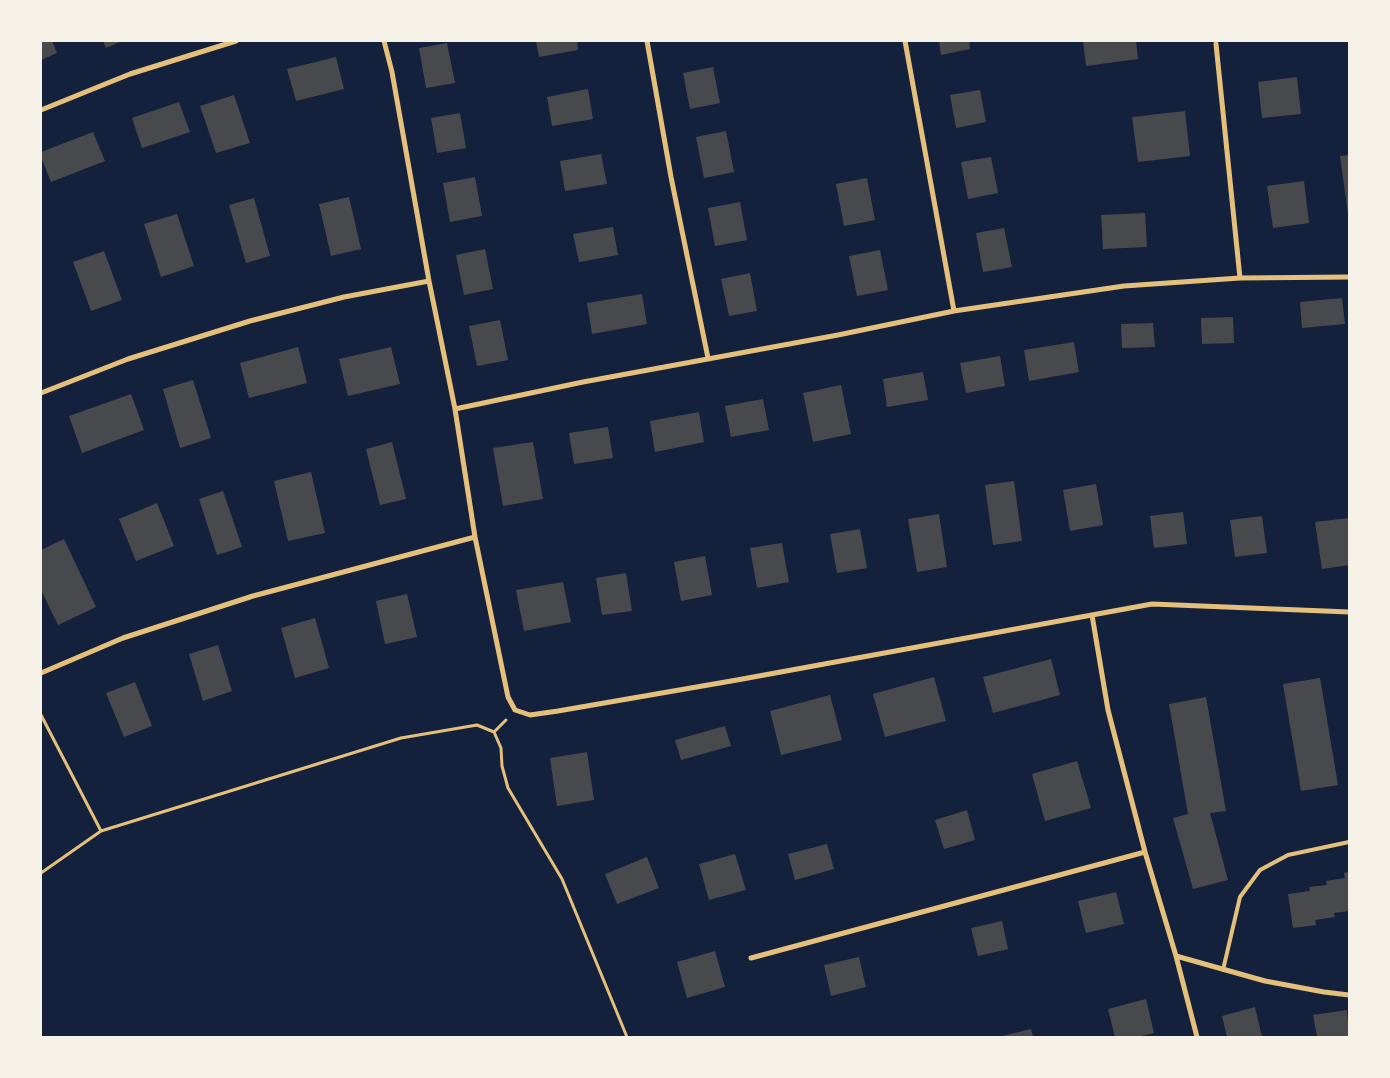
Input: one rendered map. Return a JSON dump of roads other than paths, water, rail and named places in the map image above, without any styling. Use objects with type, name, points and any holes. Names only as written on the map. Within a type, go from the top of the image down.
[{"type":"street","points":[[41,110],[130,74],[236,41]]},
{"type":"street","points":[[384,41],[392,72],[429,281],[455,409],[475,537],[508,697],[515,710],[530,715],[558,711],[1152,604],[1349,612]]},
{"type":"street","points":[[647,41],[671,177],[708,358]]},
{"type":"street","points":[[905,41],[954,311]]},
{"type":"street","points":[[1216,44],[1240,278]]},
{"type":"street","points":[[455,409],[954,311],[1124,286],[1240,278],[1349,277]]},
{"type":"street","points":[[41,393],[128,359],[250,321],[344,296],[429,281]]},
{"type":"street","points":[[41,673],[124,638],[253,596],[475,537]]},
{"type":"street","points":[[1092,614],[1108,710],[1145,852],[1176,956],[1197,1037]]},
{"type":"street","points":[[751,958],[1145,852]]},
{"type":"street","points":[[1176,956],[1265,981],[1349,995]]},
{"type":"lane","points":[[1223,970],[1240,897],[1260,870],[1288,855],[1349,842]]}]
